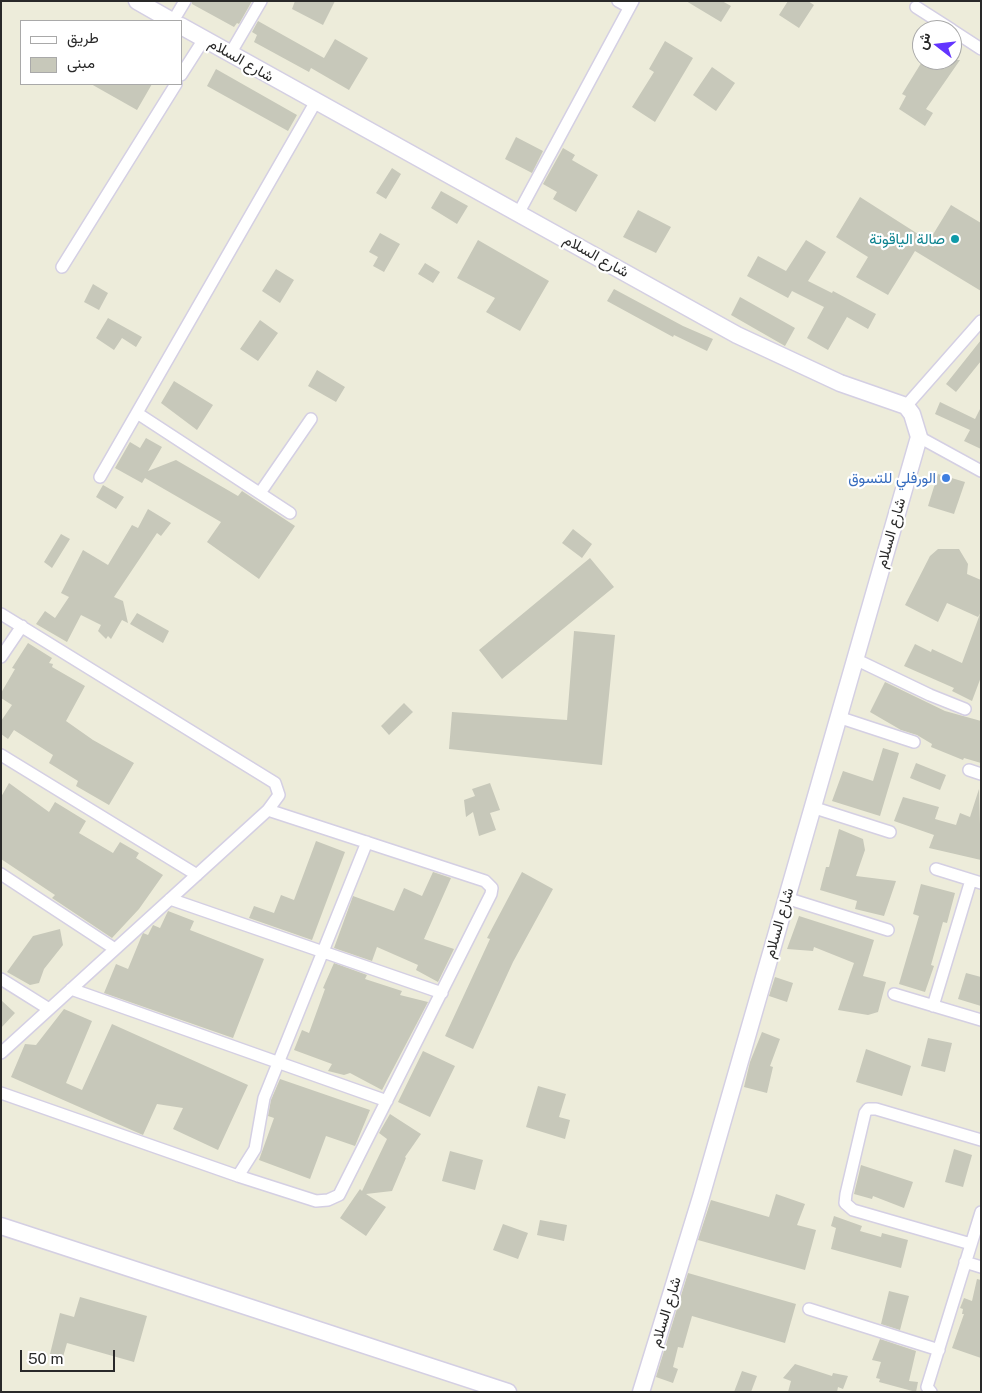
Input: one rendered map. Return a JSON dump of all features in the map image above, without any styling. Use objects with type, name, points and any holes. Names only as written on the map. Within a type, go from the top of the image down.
[{"type":"main road","points":[[137,1],[171,20]]},
{"type":"main road","name":"شارع السلام","points":[[182,27],[315,103],[769,351],[840,383],[906,406]]},
{"type":"main road","points":[[906,406],[912,414],[919,437]]},
{"type":"main road","name":"شارع السلام","points":[[641,1392],[701,1197],[919,437]]},
{"type":"main road","points":[[1,1226],[508,1392]]},
{"type":"street","points":[[174,20],[186,1]]},
{"type":"street","points":[[230,54],[261,1]]},
{"type":"street","points":[[518,214],[631,4],[618,1]]},
{"type":"street","points":[[916,7],[936,20]]},
{"type":"street","points":[[962,36],[981,48]]},
{"type":"street","points":[[182,73],[204,39]]},
{"type":"street","points":[[62,267],[175,85]]},
{"type":"street","points":[[100,477],[315,103]]},
{"type":"street","points":[[906,406],[981,321]]},
{"type":"street","points":[[137,413],[290,513]]},
{"type":"street","points":[[260,494],[311,419]]},
{"type":"street","points":[[919,437],[981,471]]},
{"type":"street","points":[[1,614],[275,783],[279,795],[276,802],[268,810],[1,1053]]},
{"type":"street","points":[[1,657],[22,626]]},
{"type":"street","points":[[855,658],[930,695],[965,709]]},
{"type":"street","points":[[838,717],[914,742]]},
{"type":"street","points":[[1,755],[197,875]]},
{"type":"street","points":[[969,770],[981,774]]},
{"type":"street","points":[[812,807],[890,832]]},
{"type":"street","points":[[1,1093],[238,1176],[316,1200],[333,1198],[343,1190],[491,894],[490,885],[485,881],[268,810]]},
{"type":"street","points":[[238,1176],[258,1140],[264,1098],[367,842]]},
{"type":"street","points":[[933,1006],[976,882],[936,869]]},
{"type":"street","points":[[1,874],[115,949]]},
{"type":"street","points":[[786,898],[888,930]]},
{"type":"street","points":[[170,899],[442,993]]},
{"type":"street","points":[[1,979],[49,1009]]},
{"type":"street","points":[[71,989],[387,1101]]},
{"type":"street","points":[[894,994],[981,1020]]},
{"type":"street","points":[[971,1244],[853,1210],[845,1203],[868,1109],[876,1109],[981,1140]]},
{"type":"street","points":[[931,1392],[927,1387],[981,1212]]},
{"type":"street","points":[[965,1262],[981,1267]]},
{"type":"street","points":[[809,1309],[939,1350]]},
{"type":"building","points":[[192,1],[252,1],[239,24],[237,23],[234,27],[192,4]]},
{"type":"building","points":[[295,1],[335,1],[323,25],[292,9]]},
{"type":"building","points":[[686,1],[722,1],[731,6],[721,22]]},
{"type":"building","points":[[788,1],[808,1],[814,5],[799,28],[779,15]]},
{"type":"building","points":[[258,21],[324,58],[335,39],[368,58],[349,90],[311,68],[309,72],[254,42],[257,35],[252,32]]},
{"type":"building","points":[[665,41],[693,58],[655,122],[632,107],[654,72],[649,69]]},
{"type":"building","points":[[712,67],[735,83],[716,111],[693,95]]},
{"type":"building","points":[[216,69],[297,115],[288,131],[207,86]]},
{"type":"building","points":[[917,70],[953,70],[926,109],[933,113],[925,126],[899,109],[906,96],[902,94]]},
{"type":"building","points":[[93,85],[151,85],[137,110]]},
{"type":"building","points":[[516,137],[543,151],[532,173],[505,159]]},
{"type":"building","points":[[563,148],[575,155],[572,160],[598,175],[576,212],[553,199],[557,192],[543,184]]},
{"type":"building","points":[[392,168],[401,174],[386,199],[376,193]]},
{"type":"building","points":[[441,191],[468,206],[457,224],[431,208]]},
{"type":"building","points":[[860,197],[929,241],[951,205],[981,223],[981,291],[915,251],[888,295],[856,277],[868,257],[836,237]]},
{"type":"building","points":[[638,210],[671,227],[656,253],[623,237]]},
{"type":"building","points":[[380,233],[400,244],[384,272],[373,266],[378,257],[369,252]]},
{"type":"building","points":[[478,240],[549,281],[520,331],[486,312],[495,298],[457,278]]},
{"type":"building","points":[[806,240],[826,252],[808,281],[832,293],[833,291],[876,314],[868,329],[847,317],[828,350],[807,338],[824,307],[792,291],[788,298],[747,276],[758,256],[786,271]]},
{"type":"building","points":[[425,263],[440,272],[433,283],[418,274]]},
{"type":"building","points":[[276,269],[294,280],[280,303],[262,291]]},
{"type":"building","points":[[93,284],[108,293],[99,310],[84,302]]},
{"type":"building","points":[[614,289],[683,326],[713,339],[707,351],[674,335],[673,337],[607,301]]},
{"type":"building","points":[[740,297],[795,328],[785,346],[731,315]]},
{"type":"building","points":[[108,318],[142,337],[136,347],[122,338],[114,350],[96,338]]},
{"type":"building","points":[[260,320],[278,333],[258,361],[240,349]]},
{"type":"building","points":[[981,340],[981,361],[956,392],[946,384]]},
{"type":"building","points":[[317,370],[345,387],[336,402],[308,386]]},
{"type":"building","points":[[174,381],[213,405],[197,430],[161,403]]},
{"type":"building","points":[[940,402],[975,419],[981,407],[981,449],[964,441],[970,430],[935,414]]},
{"type":"building","points":[[146,438],[162,447],[148,471],[176,460],[238,496],[242,491],[295,526],[259,579],[207,542],[221,522],[145,478],[142,483],[115,468],[130,442],[140,448]]},
{"type":"building","points":[[938,474],[965,482],[954,514],[928,506]]},
{"type":"building","points":[[103,485],[124,497],[116,509],[96,497]]},
{"type":"building","points":[[148,509],[171,523],[161,536],[157,533],[114,597],[123,601],[128,623],[122,620],[111,639],[108,636],[106,639],[98,631],[101,625],[81,615],[67,642],[36,624],[45,611],[55,618],[69,597],[61,593],[83,550],[108,565],[132,525],[138,528]]},
{"type":"building","points":[[573,529],[592,544],[582,558],[562,543]]},
{"type":"building","points":[[61,534],[70,539],[52,568],[44,562]]},
{"type":"building","points":[[938,549],[959,549],[968,564],[967,574],[981,580],[981,612],[978,617],[947,603],[938,622],[905,605],[930,556]]},
{"type":"building","points":[[590,558],[614,587],[502,679],[479,650]]},
{"type":"building","points":[[137,613],[169,631],[163,643],[130,624]]},
{"type":"building","points":[[980,614],[981,677],[972,701],[952,691],[954,688],[904,666],[915,644],[931,652],[932,649],[962,663]]},
{"type":"building","points":[[574,631],[615,635],[602,765],[449,749],[452,712],[567,720]]},
{"type":"building","points":[[28,643],[52,658],[49,663],[53,664],[52,667],[85,686],[66,721],[93,740],[134,763],[109,805],[76,786],[78,781],[49,763],[53,755],[14,730],[8,739],[1,734],[1,721],[12,705],[1,698],[1,693],[15,669],[12,668]]},
{"type":"building","points":[[885,682],[945,711],[981,721],[981,763],[964,758],[963,760],[931,747],[932,744],[917,735],[901,730],[870,712]]},
{"type":"building","points":[[404,703],[413,712],[389,735],[381,726]]},
{"type":"building","points":[[883,748],[899,753],[880,816],[832,801],[843,771],[873,781]]},
{"type":"building","points":[[916,763],[946,775],[940,790],[910,778]]},
{"type":"building","points":[[9,783],[49,812],[55,802],[86,821],[79,833],[113,853],[120,842],[139,853],[136,858],[163,875],[139,909],[112,938],[52,898],[55,895],[1,859],[1,797]]},
{"type":"building","points":[[490,783],[500,810],[490,813],[496,830],[479,836],[473,812],[466,817],[464,800],[475,796],[472,789]]},
{"type":"building","points":[[979,789],[981,860],[929,848],[934,835],[894,821],[903,797],[939,807],[935,819],[956,825],[960,813],[970,817]]},
{"type":"building","points":[[839,829],[863,839],[865,850],[856,876],[896,881],[884,916],[855,909],[857,901],[820,890],[826,867],[829,867]]},
{"type":"building","points":[[316,841],[345,852],[312,940],[249,918],[254,906],[274,913],[281,895],[294,900]]},
{"type":"building","points":[[433,872],[451,878],[424,939],[454,949],[438,982],[416,970],[418,965],[377,947],[372,961],[334,948],[353,896],[394,911],[404,888],[422,896]]},
{"type":"building","points":[[522,872],[553,889],[513,962],[473,1049],[445,1036],[490,939],[487,938]]},
{"type":"building","points":[[921,884],[955,893],[947,923],[943,922],[931,965],[934,966],[925,992],[899,984],[919,916],[913,914]]},
{"type":"building","points":[[168,911],[194,921],[190,930],[264,959],[233,1038],[104,993],[116,964],[128,969],[143,933],[148,935],[153,925],[160,928]]},
{"type":"building","points":[[799,916],[874,940],[863,976],[886,982],[878,1012],[868,1015],[838,1010],[854,963],[814,947],[813,951],[787,949]]},
{"type":"building","points":[[60,929],[63,945],[44,969],[39,983],[30,985],[7,972],[33,936]]},
{"type":"building","points":[[334,963],[367,975],[365,979],[402,991],[400,995],[428,1002],[382,1090],[350,1073],[344,1075],[328,1071],[332,1064],[294,1050],[302,1030],[309,1033],[325,989],[323,988]]},
{"type":"building","points":[[966,973],[981,977],[981,1006],[958,999]]},
{"type":"building","points":[[775,977],[793,983],[787,1002],[769,996]]},
{"type":"building","points":[[1,1000],[15,1013],[1,1028]]},
{"type":"building","points":[[64,1009],[92,1021],[66,1083],[82,1090],[112,1024],[248,1085],[218,1150],[173,1129],[183,1108],[157,1104],[143,1135],[11,1077],[25,1044],[36,1045]]},
{"type":"building","points":[[762,1032],[780,1039],[770,1066],[773,1067],[767,1093],[744,1087],[750,1062]]},
{"type":"building","points":[[928,1038],[952,1043],[945,1072],[921,1066]]},
{"type":"building","points":[[866,1049],[911,1066],[902,1096],[856,1082]]},
{"type":"building","points":[[423,1051],[455,1066],[430,1117],[398,1102]]},
{"type":"building","points":[[280,1079],[370,1110],[355,1146],[326,1136],[310,1179],[259,1160],[274,1118],[268,1116],[271,1100]]},
{"type":"building","points":[[538,1086],[566,1094],[559,1117],[570,1120],[565,1139],[526,1127]]},
{"type":"building","points":[[390,1114],[421,1134],[405,1157],[392,1191],[366,1194],[386,1207],[366,1236],[340,1218],[360,1189],[362,1191],[387,1139],[379,1133]]},
{"type":"building","points":[[954,1149],[972,1155],[963,1187],[945,1182]]},
{"type":"building","points":[[450,1151],[483,1160],[475,1190],[442,1181]]},
{"type":"building","points":[[861,1165],[913,1182],[904,1208],[873,1196],[872,1199],[854,1194]]},
{"type":"building","points":[[776,1194],[805,1204],[797,1225],[816,1230],[805,1270],[698,1240],[711,1200],[769,1217]]},
{"type":"building","points":[[834,1216],[862,1226],[860,1231],[881,1237],[882,1233],[908,1240],[901,1268],[831,1249],[836,1228],[831,1226]]},
{"type":"building","points":[[540,1220],[567,1225],[564,1241],[537,1235]]},
{"type":"building","points":[[503,1224],[528,1233],[518,1259],[493,1250]]},
{"type":"building","points":[[688,1273],[796,1304],[785,1343],[692,1316],[683,1348],[678,1347],[673,1367],[678,1369],[673,1383],[656,1377]]},
{"type":"building","points":[[977,1279],[981,1280],[981,1358],[952,1348],[964,1314],[962,1314],[963,1309],[960,1308],[964,1298],[972,1301]]},
{"type":"building","points":[[889,1291],[909,1296],[900,1330],[881,1324]]},
{"type":"building","points":[[80,1297],[147,1316],[134,1362],[67,1343],[63,1357],[50,1354],[60,1313],[74,1317]]},
{"type":"building","points":[[880,1339],[916,1351],[909,1381],[918,1382],[916,1392],[879,1382],[880,1379],[876,1378],[881,1362],[872,1360]]},
{"type":"building","points":[[795,1364],[832,1376],[833,1373],[848,1376],[843,1389],[838,1387],[837,1392],[788,1392],[791,1381],[783,1378]]},
{"type":"building","points":[[742,1371],[757,1376],[751,1392],[734,1392]]},
{"type":"place","name":"صالة الياقوتة","points":[[955,239]]},
{"type":"place","name":"الورفلي للتسوق","points":[[946,478]]}]
